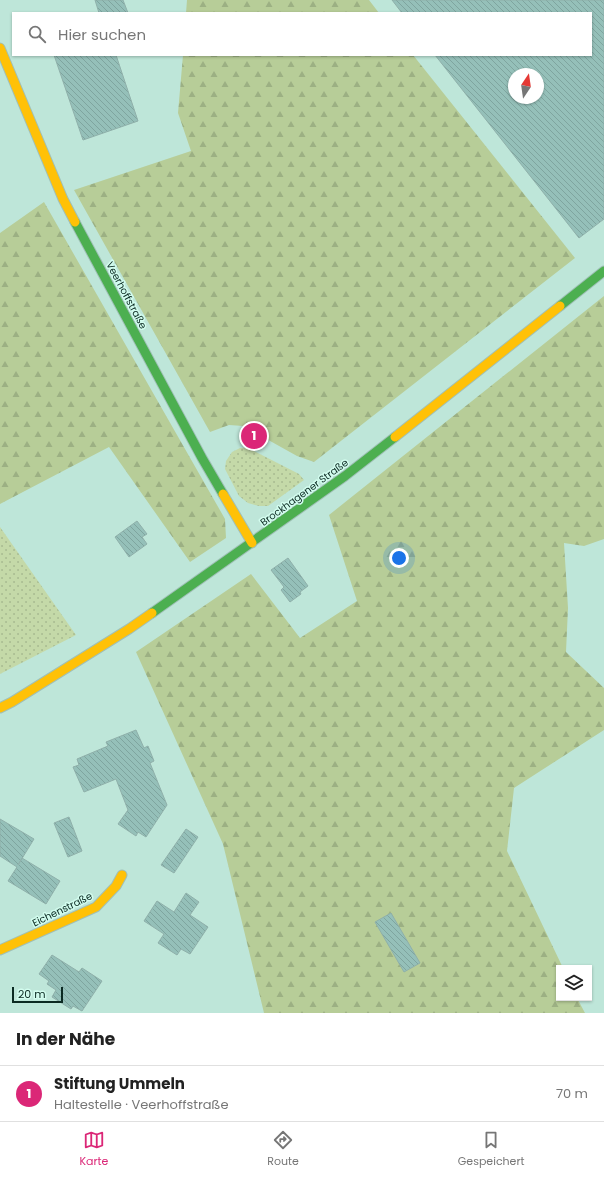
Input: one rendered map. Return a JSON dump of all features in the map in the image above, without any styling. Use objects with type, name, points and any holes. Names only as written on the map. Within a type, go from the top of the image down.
[{"type":"main road","name":"Veerhoffstraße","points":[[0,48],[63,199],[202,458],[252,543]]},
{"type":"main road","name":"Brockhagener Straße","points":[[0,708],[129,629],[346,476],[604,271]]},
{"type":"main road","name":"Eichenstraße","points":[[0,950],[96,907],[116,886],[122,875]]},
{"type":"green space","points":[[187,0],[369,0],[378,12],[186,12]]},
{"type":"green space","points":[[183,56],[414,56],[575,258],[314,462],[297,456],[243,426],[229,425],[210,432],[74,190],[191,151],[178,113]]},
{"type":"green space","points":[[44,202],[225,519],[226,538],[190,562],[109,447],[0,504],[0,233]]},
{"type":"green space","points":[[604,296],[604,539],[584,546],[564,543],[568,608],[566,652],[604,688],[604,730],[514,788],[507,851],[562,965],[556,965],[556,1001],[579,1001],[585,1013],[264,1013],[223,844],[136,652],[251,574],[300,638],[357,601],[329,515]]},
{"type":"green space","points":[[240,448],[248,448],[299,474],[304,480],[268,506],[259,506],[248,503],[239,496],[225,469],[226,461],[232,452]]},
{"type":"green space","points":[[0,527],[76,635],[0,674]]},
{"type":"building","points":[[95,0],[123,0],[128,12],[99,12]]},
{"type":"building","points":[[392,0],[604,0],[604,219],[579,238],[436,56],[592,56],[592,12],[401,12]]},
{"type":"building","points":[[54,56],[116,56],[138,121],[83,140]]},
{"type":"building","points":[[137,521],[147,534],[142,537],[147,544],[129,557],[115,537]]},
{"type":"building","points":[[288,558],[308,586],[300,592],[301,594],[290,602],[281,590],[284,587],[271,570]]},
{"type":"building","points":[[136,730],[144,748],[148,746],[154,761],[150,763],[167,805],[146,837],[138,832],[136,836],[118,824],[128,810],[116,779],[84,792],[73,767],[79,765],[77,759],[108,746],[106,742]]},
{"type":"building","points":[[69,817],[82,851],[68,857],[54,823]]},
{"type":"building","points":[[0,819],[34,839],[22,858],[60,881],[46,904],[8,881],[17,867],[0,856]]},
{"type":"building","points":[[186,829],[198,837],[174,873],[161,865]]},
{"type":"building","points":[[186,893],[199,902],[190,915],[208,927],[190,954],[181,949],[177,955],[158,943],[164,934],[144,921],[157,901],[174,912]]},
{"type":"building","points":[[391,913],[420,963],[404,972],[375,922]]},
{"type":"building","points":[[52,955],[79,972],[82,968],[102,981],[82,1011],[73,1006],[71,1009],[52,997],[56,990],[47,984],[49,981],[39,974]]},
{"type":"traffic: fast","points":[[75,222],[202,458],[223,494]]},
{"type":"traffic: fast","points":[[560,306],[604,271]]},
{"type":"traffic: fast","points":[[152,613],[345,476],[395,437]]},
{"type":"traffic: slow","points":[[0,48],[63,199],[75,222]]},
{"type":"traffic: slow","points":[[395,437],[560,306]]},
{"type":"traffic: slow","points":[[223,494],[252,543]]},
{"type":"traffic: slow","points":[[0,708],[129,629],[152,613]]},
{"type":"traffic: slow","points":[[0,950],[96,907],[116,886],[122,875]]},
{"type":"place","name":"Stiftung Ummeln","points":[[254,436]]}]
